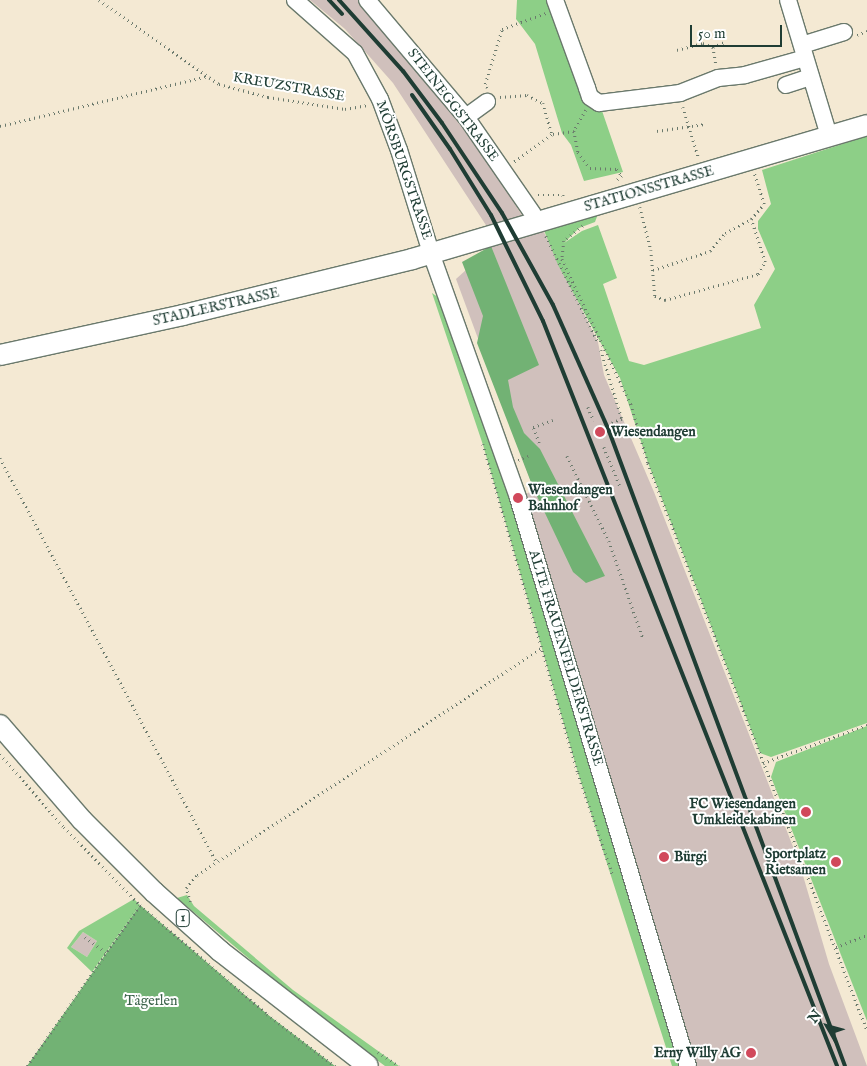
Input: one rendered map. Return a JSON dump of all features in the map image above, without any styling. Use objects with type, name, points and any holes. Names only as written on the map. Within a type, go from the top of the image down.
[{"type":"main road","name":"STATIONSSTRASSE","points":[[431,253],[867,125]]},
{"type":"main road","name":"STADLERSTRASSE","points":[[0,355],[200,311],[431,253]]},
{"type":"main road","name":"1","points":[[0,726],[82,820],[154,892],[220,952],[372,1059]]},
{"type":"street","name":"MÖRSBURGSTRASSE","points":[[295,0],[355,53],[380,99],[431,253]]},
{"type":"street","name":"STEINEGGSTRASSE","points":[[367,0],[466,118],[512,167],[533,214]]},
{"type":"street","points":[[788,0],[829,136]]},
{"type":"street","points":[[555,5],[590,97],[599,103],[622,102],[680,93],[718,78],[745,75],[844,32]]},
{"type":"street","points":[[786,85],[811,77]]},
{"type":"street","points":[[466,118],[490,100]]},
{"type":"street","name":"ALTE FRAUENFELDERSTRASSE","points":[[431,253],[518,498],[688,1066]]},
{"type":"path","name":"KREUZSTRASSE","points":[[98,0],[219,84],[268,96],[344,109],[364,107],[380,99]]},
{"type":"path","points":[[552,134],[543,103],[526,95],[490,100],[485,84],[502,28],[555,5]]},
{"type":"path","points":[[677,50],[703,43],[713,47],[724,42]]},
{"type":"path","points":[[713,47],[718,78]]},
{"type":"path","points":[[0,126],[209,76]]},
{"type":"path","points":[[680,93],[688,126],[701,163]]},
{"type":"path","points":[[512,167],[552,134],[574,130],[588,108],[590,97]]},
{"type":"path","points":[[657,131],[704,124]]},
{"type":"path","points":[[574,130],[584,163],[590,168],[611,167],[621,172],[622,176],[610,184]]},
{"type":"path","points":[[653,270],[710,251],[725,233],[751,219],[764,204],[750,160]]},
{"type":"path","points":[[533,192],[544,197],[563,197]]},
{"type":"path","points":[[640,192],[640,208],[653,270],[655,296],[665,300],[758,274],[766,262],[751,219]]},
{"type":"path","points":[[589,224],[566,238],[561,249],[563,262],[610,354],[763,763],[867,1030]]},
{"type":"path","points":[[543,228],[558,265],[598,342]]},
{"type":"path","points":[[558,265],[563,262]]},
{"type":"path","points":[[602,350],[622,419],[612,423]]},
{"type":"path","points":[[604,356],[610,354]]},
{"type":"path","points":[[588,407],[594,421]]},
{"type":"path","points":[[540,443],[534,427],[553,420]]},
{"type":"path","points":[[480,436],[543,647],[578,773],[612,873]]},
{"type":"path","points":[[604,447],[620,486]]},
{"type":"path","points":[[567,456],[609,541],[643,638]]},
{"type":"path","points":[[0,458],[217,862]]},
{"type":"path","points":[[194,906],[187,895],[188,886],[217,862],[543,647]]},
{"type":"path","points":[[763,763],[867,725]]},
{"type":"path","points":[[27,1066],[140,904],[267,1014],[335,1066]]},
{"type":"path","points":[[836,947],[867,935]]},
{"type":"path","points":[[85,937],[106,952]]},
{"type":"path","points":[[372,1059],[399,1066]]},
{"type":"shaded area","points":[[310,0],[359,0],[466,126],[521,214],[543,230],[598,342],[604,375],[654,492],[799,862],[829,964],[867,1066],[688,1066],[518,498],[534,490],[456,279],[497,242],[393,83],[345,29]]},
{"type":"shaded area","points":[[83,932],[97,941],[87,957],[71,947]]},
{"type":"green space","points":[[517,0],[564,0],[623,172],[584,181],[571,145],[562,133],[535,44],[516,19]]},
{"type":"green space","points":[[867,136],[867,723],[771,757],[760,753],[648,463],[620,378],[558,265],[543,228],[602,203],[595,222],[579,228],[564,243],[582,231],[598,225],[617,278],[603,284],[629,361],[644,365],[761,328],[754,305],[775,269],[758,229],[758,221],[771,204],[762,170]]},
{"type":"green space","points":[[491,246],[539,365],[508,380],[513,407],[524,433],[540,449],[605,576],[586,583],[573,572],[534,490],[477,343],[483,316],[462,262]]},
{"type":"green space","points":[[432,293],[439,298],[456,322],[688,1066],[672,1066],[578,773],[483,445]]},
{"type":"green space","name":"Sportplatz Rietsamen","points":[[867,726],[867,1021],[771,777],[776,762]]},
{"type":"green space","points":[[187,895],[194,906],[293,990],[399,1066],[385,1066],[317,1016],[177,898]]},
{"type":"green space","points":[[134,899],[140,905],[92,972],[67,948],[79,931]],"holes":[[[83,932],[97,941],[87,957],[71,947]]]},
{"type":"green space","name":"Tägerlen","points":[[140,905],[267,1014],[335,1066],[27,1066]]},
{"type":"railway","points":[[329,0],[342,14]]},
{"type":"railway","points":[[339,0],[403,71],[442,123],[502,213],[553,305],[609,431],[845,1066]]},
{"type":"railway","points":[[412,95],[450,149],[491,215],[543,321],[837,1066]]},
{"type":"place","name":"Wiesendangen","points":[[600,432]]},
{"type":"place","name":"Wiesendangen Bahnhof","points":[[518,498]]},
{"type":"place","name":"FC Wiesendangen Umkleidekabinen","points":[[806,812]]},
{"type":"place","name":"Bürgi","points":[[664,857]]},
{"type":"place","name":"Sportplatz Rietsamen","points":[[836,862]]},
{"type":"place","name":"Erny Willy AG","points":[[751,1053]]}]
